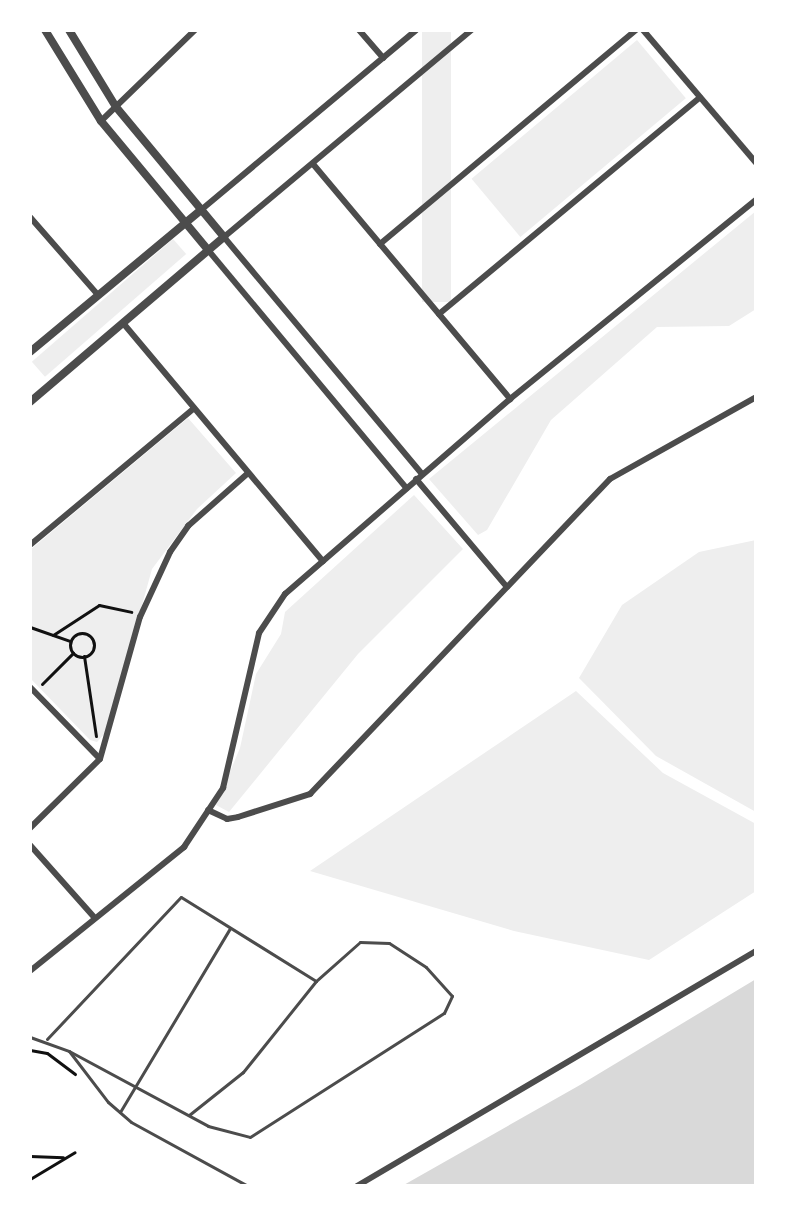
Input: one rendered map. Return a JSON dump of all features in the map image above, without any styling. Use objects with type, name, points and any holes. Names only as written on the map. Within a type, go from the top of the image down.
[{"type":"street","points":[[45,30],[101,121],[406,488]]},
{"type":"street","points":[[69,30],[116,107],[507,587]]},
{"type":"street","points":[[101,121],[195,30]]},
{"type":"street","points":[[359,30],[383,58]]},
{"type":"street","points":[[30,352],[416,30]]},
{"type":"street","points":[[30,402],[472,30]]},
{"type":"street","points":[[380,244],[636,30]]},
{"type":"street","points":[[643,30],[756,163]]},
{"type":"street","points":[[439,314],[700,97]]},
{"type":"street","points":[[313,164],[510,399]]},
{"type":"street","points":[[30,971],[93,916],[184,847],[223,788],[236,747],[244,682],[259,633],[285,594],[510,399],[756,200]]},
{"type":"street","points":[[30,217],[98,295]]},
{"type":"street","points":[[123,323],[323,561]]},
{"type":"street","points":[[208,810],[227,819],[310,794],[610,479],[756,397]]},
{"type":"street","points":[[30,545],[193,409]]},
{"type":"street","points":[[30,828],[100,759],[140,617],[170,552],[188,526],[247,474]]},
{"type":"street","points":[[30,687],[100,759]]},
{"type":"street","points":[[30,845],[93,916]]},
{"type":"street","points":[[357,1186],[756,951]]},
{"type":"lane","points":[[47,1039],[181,897],[316,981]]},
{"type":"lane","points":[[120,1112],[230,928]]},
{"type":"lane","points":[[30,1037],[47,1039],[189,1115],[234,1136],[263,1133],[451,1004],[444,983],[389,943],[360,942],[316,981],[243,1072],[189,1115]]},
{"type":"lane","points":[[69,1051],[120,1112],[248,1186]]},
{"type":"path","points":[[53,635],[99,605],[131,613]]},
{"type":"path","points":[[30,627],[70,641]]},
{"type":"path","points":[[70,641],[81,633],[92,638],[92,652],[84,656],[73,653]]},
{"type":"path","points":[[70,641],[73,653]]},
{"type":"path","points":[[42,684],[73,653]]},
{"type":"path","points":[[84,656],[96,736]]},
{"type":"path","points":[[30,1050],[47,1053],[77,1076]]},
{"type":"path","points":[[30,1179],[75,1152]]},
{"type":"path","points":[[30,1156],[67,1157]]},
{"type":"shaded area","points":[[422,30],[451,30],[451,302],[422,302]]},
{"type":"shaded area","points":[[637,40],[686,98],[520,237],[472,179]]},
{"type":"shaded area","points":[[756,211],[756,309],[729,326],[657,327],[551,420],[487,530],[478,535],[429,479]]},
{"type":"shaded area","points":[[173,239],[186,254],[45,377],[32,362]]},
{"type":"shaded area","points":[[188,418],[236,473],[197,509],[152,569],[107,731],[97,742],[90,740],[30,678],[30,550]]},
{"type":"shaded area","points":[[414,495],[463,549],[358,654],[229,812],[216,805],[240,748],[256,674],[281,634],[285,612]]},
{"type":"shaded area","points":[[756,540],[756,812],[656,756],[579,678],[622,605],[699,552]]},
{"type":"shaded area","points":[[576,691],[663,773],[756,824],[756,891],[649,960],[514,931],[310,871]]},
{"type":"shaded area","points":[[756,979],[756,1186],[402,1186],[580,1085]]}]
